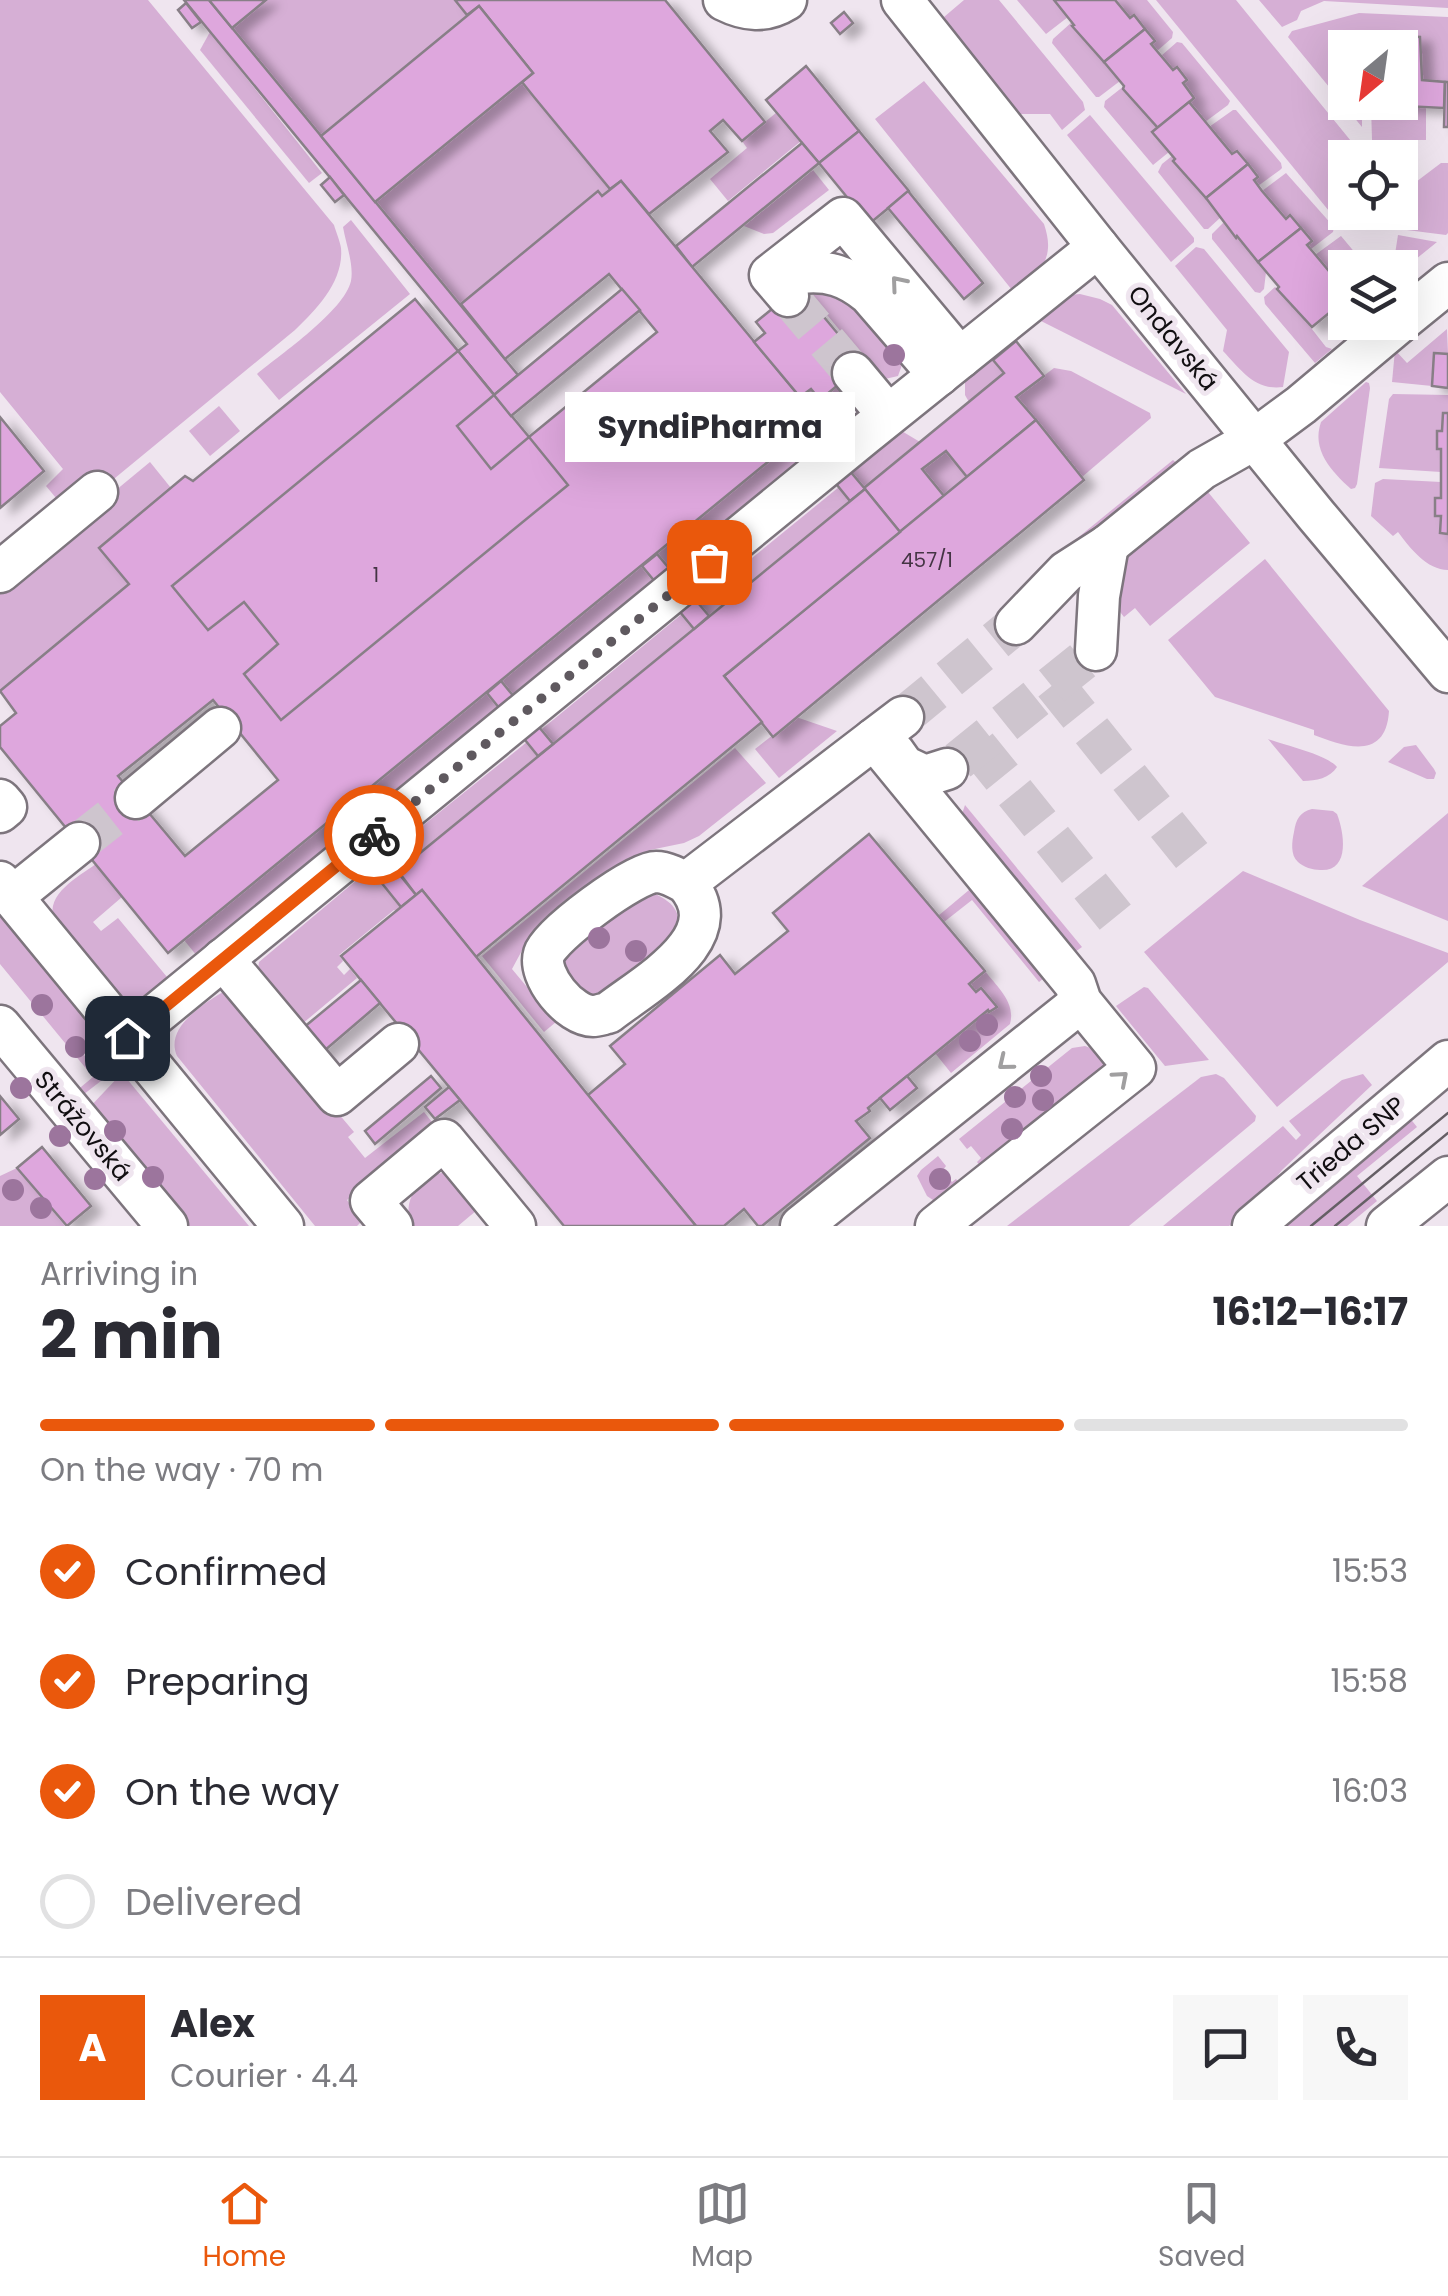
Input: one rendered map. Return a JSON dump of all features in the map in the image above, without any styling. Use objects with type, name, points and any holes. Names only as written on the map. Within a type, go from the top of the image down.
[{"type":"street","points":[[724,0],[757,10],[786,0]]},
{"type":"street","name":"Ondavská","points":[[902,0],[1098,247],[1448,672]]},
{"type":"street","points":[[842,218],[950,367],[860,286],[832,273],[794,284],[770,275],[842,218]]},
{"type":"street","points":[[127,1038],[1098,247]]},
{"type":"street","points":[[1418,307],[1448,283]]},
{"type":"street","points":[[1016,624],[1066,572],[1108,544],[1202,469],[1255,439],[1379,340]]},
{"type":"street","points":[[852,373],[888,415]]},
{"type":"street","points":[[0,572],[98,492]]},
{"type":"street","points":[[1096,650],[1099,596],[1108,544]]},
{"type":"street","points":[[136,798],[220,728]]},
{"type":"street","points":[[686,882],[888,728],[932,781],[1075,984],[1081,1002],[1134,1068],[936,1226]]},
{"type":"street","points":[[0,800],[6,807],[0,812]]},
{"type":"street","points":[[79,843],[6,889],[283,1226]]},
{"type":"street","points":[[223,959],[337,1094],[398,1044]]},
{"type":"street","points":[[801,1226],[1081,1002]]},
{"type":"street","name":"Strážovská","points":[[0,1026],[167,1226]]},
{"type":"street","name":"Trieda SNP","points":[[1253,1226],[1448,1062]]},
{"type":"street","points":[[392,1226],[371,1201],[444,1140],[515,1226]]},
{"type":"street","points":[[1387,1226],[1448,1177]]},
{"type":"shaded area","points":[[0,0],[148,0],[334,225],[341,248],[334,283],[295,330],[98,492],[66,510],[46,486],[63,469],[0,392]]},
{"type":"shaded area","points":[[266,0],[455,0],[467,15],[321,136],[232,28]]},
{"type":"shaded area","points":[[964,0],[999,0],[1083,102],[1085,110],[1062,130],[1050,114],[1016,114],[959,43],[944,17]]},
{"type":"shaded area","points":[[1017,0],[1054,0],[1068,17],[1046,34]]},
{"type":"shaded area","points":[[1115,0],[1147,0],[1173,32],[1172,38],[1157,51],[1151,44],[1155,41]]},
{"type":"shaded area","points":[[1156,0],[1236,0],[1328,113],[1328,120],[1334,120],[1350,140],[1328,140],[1328,210]]},
{"type":"shaded area","points":[[1259,0],[1448,0],[1448,8],[1324,1],[1301,11],[1297,20],[1282,27]]},
{"type":"shaded area","points":[[1359,13],[1448,17],[1448,82],[1422,80],[1418,30],[1328,30],[1328,86],[1288,37],[1292,31]]},
{"type":"shaded area","points":[[1072,22],[1120,81],[1099,97],[1052,43]]},
{"type":"shaded area","points":[[210,32],[322,173],[309,183],[200,50]]},
{"type":"shaded area","points":[[1177,42],[1182,43],[1230,101],[1205,122],[1189,102],[1194,98],[1183,83],[1187,79],[1161,56]]},
{"type":"shaded area","points":[[924,81],[1044,224],[1048,247],[1044,264],[1016,295],[875,119]]},
{"type":"shaded area","points":[[522,82],[610,189],[602,196],[597,191],[461,304],[375,202]]},
{"type":"shaded area","points":[[1124,86],[1158,128],[1153,132],[1169,152],[1153,165],[1104,107],[1105,101]]},
{"type":"shaded area","points":[[1418,107],[1426,107],[1426,140],[1372,140],[1371,120],[1418,120]]},
{"type":"shaded area","points":[[1233,110],[1281,163],[1280,170],[1258,186],[1254,180],[1258,176],[1238,151],[1232,154],[1209,127]]},
{"type":"shaded area","points":[[777,112],[801,141],[728,201],[710,179],[747,148],[742,141]]},
{"type":"shaded area","points":[[1090,115],[1194,238],[1171,262],[1067,135]]},
{"type":"shaded area","points":[[1172,156],[1221,217],[1208,229],[1204,229],[1158,172]]},
{"type":"shaded area","points":[[1441,163],[1448,163],[1446,235],[1407,230],[1418,230],[1418,180]]},
{"type":"shaded area","points":[[813,170],[829,190],[773,233],[764,234],[744,226]]},
{"type":"shaded area","points":[[1286,173],[1328,220],[1328,230],[1333,232],[1311,249],[1307,245],[1311,240],[1291,216],[1286,219],[1262,191]]},
{"type":"shaded area","points":[[351,220],[410,294],[279,400],[257,374],[310,331],[346,293],[351,268],[343,227]]},
{"type":"shaded area","points":[[1225,221],[1266,272],[1260,293],[1255,292],[1212,239]]},
{"type":"shaded area","points":[[1398,235],[1437,242],[1418,257],[1418,250],[1396,250]]},
{"type":"shaded area","points":[[1341,236],[1353,250],[1328,250],[1328,270],[1315,255]]},
{"type":"shaded area","points":[[1196,247],[1204,249],[1289,352],[1283,387],[1256,382],[1223,351],[1227,330],[1175,266]]},
{"type":"shaded area","points":[[1275,287],[1326,347],[1332,349],[1315,363],[1265,304],[1264,297]]},
{"type":"shaded area","points":[[818,289],[853,300],[903,362],[898,376],[885,379],[876,374],[808,292]]},
{"type":"shaded area","points":[[1080,294],[1112,305],[1186,394],[1039,318],[1070,295]]},
{"type":"shaded area","points":[[1447,329],[1448,354],[1434,353],[1432,386],[1392,382],[1395,350],[1407,363]]},
{"type":"shaded area","points":[[990,355],[1004,373],[969,402],[965,379]]},
{"type":"shaded area","points":[[1054,368],[1071,371],[1150,413],[1151,418],[1082,477],[1016,397]]},
{"type":"shaded area","points":[[1366,382],[1370,388],[1357,484],[1351,489],[1325,460],[1319,432],[1321,422]]},
{"type":"shaded area","points":[[841,383],[854,414],[824,441],[812,426],[818,420],[800,397],[811,389],[821,399]]},
{"type":"shaded area","points":[[1393,394],[1448,395],[1448,413],[1443,414],[1442,431],[1437,432],[1441,472],[1379,468],[1389,399]]},
{"type":"shaded area","points":[[219,406],[240,431],[210,456],[189,431]]},
{"type":"shaded area","points":[[900,430],[920,442],[864,488],[847,468]]},
{"type":"shaded area","points":[[798,437],[815,458],[673,573],[657,554]]},
{"type":"shaded area","points":[[946,451],[967,477],[944,496],[922,469]]},
{"type":"shaded area","points":[[1173,460],[1181,467],[1038,585],[1031,576]]},
{"type":"shaded area","points":[[150,462],[171,488],[129,584],[0,691],[0,586]]},
{"type":"shaded area","points":[[1383,479],[1441,482],[1435,515],[1441,516],[1440,533],[1448,534],[1448,570],[1426,562],[1398,532],[1393,536],[1371,516],[1375,483]]},
{"type":"shaded area","points":[[1203,486],[1250,543],[1150,626],[1135,608],[1124,617],[1114,604],[1123,552]]},
{"type":"shaded area","points":[[839,487],[850,501],[709,616],[698,602]]},
{"type":"shaded area","points":[[1265,559],[1389,711],[1386,727],[1372,744],[1338,743],[1314,735],[1314,730],[1215,697],[1168,640]]},
{"type":"shaded area","points":[[642,566],[658,585],[518,701],[501,681]]},
{"type":"shaded area","points":[[682,614],[694,629],[553,744],[542,729]]},
{"type":"shaded area","points":[[487,693],[502,712],[362,829],[346,808]]},
{"type":"shaded area","points":[[796,717],[837,731],[779,778],[755,749]]},
{"type":"shaded area","points":[[1268,739],[1316,754],[1337,767],[1322,778],[1303,781]]},
{"type":"shaded area","points":[[527,742],[538,756],[398,871],[385,856]]},
{"type":"shaded area","points":[[1416,745],[1434,769],[1434,779],[1388,762],[1404,747]]},
{"type":"shaded area","points":[[735,748],[766,783],[699,836],[650,850],[650,855],[571,905],[526,943],[512,969],[556,1022],[544,1032],[482,956]]},
{"type":"shaded area","points":[[965,805],[1082,947],[1075,952],[962,814]]},
{"type":"shaded area","points":[[1312,809],[1333,811],[1340,822],[1343,850],[1337,865],[1330,869],[1308,868],[1294,856],[1296,823]]},
{"type":"shaded area","points":[[1448,813],[1448,921],[1362,886]]},
{"type":"shaded area","points":[[331,820],[348,841],[201,961],[184,940]]},
{"type":"shaded area","points":[[96,864],[122,897],[93,922],[101,931],[118,918],[172,983],[137,1004],[124,1002],[54,920],[52,911],[59,894]]},
{"type":"shaded area","points":[[370,869],[401,907],[339,955],[343,961],[337,967],[344,975],[350,969],[357,978],[296,1029],[257,976],[259,962]]},
{"type":"shaded area","points":[[1243,871],[1448,953],[1448,962],[1277,1107],[1144,952]]},
{"type":"shaded area","points":[[975,885],[1048,975],[1039,982],[972,900],[944,922],[938,916]]},
{"type":"shaded area","points":[[653,893],[676,910],[678,939],[603,1002],[563,985],[562,949],[621,901]]},
{"type":"shaded area","points":[[0,903],[89,1021],[84,1055],[101,1075],[115,1070],[79,1098],[75,1092],[93,1077],[0,964]]},
{"type":"shaded area","points":[[985,971],[1008,1002],[1010,1024],[951,1073],[935,1053],[996,1007],[982,988],[976,992],[969,984]]},
{"type":"shaded area","points":[[1144,987],[1209,1060],[1165,1066],[1116,1006]]},
{"type":"shaded area","points":[[226,990],[243,1000],[354,1132],[348,1137],[365,1158],[424,1112],[436,1127],[347,1200],[362,1221],[357,1226],[315,1226],[177,1056],[176,1035],[181,1026]]},
{"type":"shaded area","points":[[1085,1046],[1099,1051],[1104,1075],[986,1173],[977,1162],[981,1158],[959,1139],[1072,1048]]},
{"type":"shaded area","points":[[122,1073],[249,1226],[186,1226],[88,1109]]},
{"type":"shaded area","points":[[1216,1074],[1224,1078],[1256,1116],[1255,1121],[1129,1226],[1007,1226],[1201,1077]]},
{"type":"shaded area","points":[[1363,1074],[1372,1085],[1229,1226],[1163,1226],[1283,1126],[1296,1140],[1301,1135],[1289,1121],[1342,1080]]},
{"type":"shaded area","points":[[1409,1117],[1417,1127],[1357,1176],[1377,1201],[1347,1226],[1279,1226]]},
{"type":"shaded area","points":[[938,1156],[952,1182],[956,1179],[964,1189],[936,1202],[927,1196],[917,1176]]},
{"type":"shaded area","points":[[17,1168],[65,1226],[0,1226],[0,1176]]},
{"type":"shaded area","points":[[445,1172],[460,1178],[483,1205],[458,1226],[413,1226],[409,1208],[414,1192],[427,1179]]},
{"type":"building","points":[[184,0],[209,0],[518,375],[494,395],[458,351],[467,344]]},
{"type":"building","points":[[209,0],[266,0],[232,28]]},
{"type":"building","points":[[455,0],[665,0],[765,122],[742,141],[723,120],[710,131],[728,152],[649,214],[621,181],[610,189],[534,97],[522,82],[533,73],[479,6],[467,15]]},
{"type":"building","points":[[1054,0],[1115,0],[1145,29],[1104,62]]},
{"type":"building","points":[[186,3],[201,22],[192,28],[178,10]]},
{"type":"building","points":[[479,6],[533,73],[375,202],[321,136]]},
{"type":"building","points":[[844,12],[853,23],[840,34],[831,23]]},
{"type":"building","points":[[1145,29],[1155,41],[1151,44],[1187,80],[1183,83],[1194,98],[1158,128],[1104,62]]},
{"type":"building","points":[[1418,37],[1422,80],[1445,82],[1444,108],[1418,107]]},
{"type":"building","points":[[806,66],[859,131],[819,163],[766,100]]},
{"type":"building","points":[[1448,82],[1448,127],[1444,127]]},
{"type":"building","points":[[1189,102],[1232,154],[1237,151],[1248,164],[1206,198],[1152,132]]},
{"type":"building","points":[[859,131],[909,191],[869,224],[819,163]]},
{"type":"building","points":[[802,143],[819,163],[692,267],[676,246]]},
{"type":"building","points":[[1248,164],[1262,191],[1286,219],[1290,215],[1301,228],[1258,262],[1206,198]]},
{"type":"building","points":[[330,177],[344,195],[335,202],[321,185]]},
{"type":"building","points":[[621,181],[819,420],[168,953],[0,747],[0,726],[16,713],[0,691],[129,584],[99,548],[185,476],[193,481],[415,299],[529,437],[657,332],[609,274],[505,359],[461,304],[598,191],[602,196]],"holes":[[[213,700],[278,780],[185,856],[118,776]]]},
{"type":"building","points":[[908,191],[983,283],[964,299],[888,208]]},
{"type":"building","points":[[1301,228],[1312,241],[1307,245],[1328,270],[1328,314],[1312,327],[1258,262]]},
{"type":"building","points":[[799,287],[863,364],[820,400],[811,389],[800,397],[754,342],[765,333],[756,322]]},
{"type":"building","points":[[622,289],[640,310],[511,416],[494,395]]},
{"type":"building","points":[[1016,341],[1044,376],[1016,397],[1036,420],[967,477],[946,451],[922,469],[944,496],[900,532],[864,488],[1004,373],[993,360]]},
{"type":"building","points":[[458,351],[494,395],[457,426],[491,469],[529,437],[568,485],[281,720],[244,674],[278,644],[244,602],[208,630],[172,586]]},
{"type":"building","points":[[1434,353],[1448,354],[1448,388],[1432,386]]},
{"type":"building","points":[[1443,413],[1448,413],[1448,534],[1440,533],[1441,516],[1435,516],[1435,498],[1441,498],[1437,431],[1442,431]]},
{"type":"building","points":[[0,417],[44,471],[0,508]]},
{"type":"building","points":[[1036,420],[1084,480],[773,737],[724,676]]},
{"type":"building","points":[[812,426],[865,489],[850,501],[798,437]]},
{"type":"building","points":[[865,489],[900,532],[724,676],[762,722],[476,957],[422,890],[416,895],[398,871]]},
{"type":"building","points":[[657,554],[709,616],[694,629],[642,566]]},
{"type":"building","points":[[501,681],[553,744],[538,756],[487,693]]},
{"type":"building","points":[[346,808],[416,895],[401,907],[331,820]]},
{"type":"building","points":[[869,834],[985,971],[969,984],[976,992],[981,988],[997,1007],[988,1010],[868,1108],[870,1111],[856,1121],[870,1138],[762,1226],[744,1209],[724,1226],[696,1226],[588,1095],[625,1064],[610,1046],[720,955],[735,974],[788,931],[773,913]]},
{"type":"building","points":[[422,890],[696,1226],[564,1226],[341,956]]},
{"type":"building","points":[[361,980],[380,1003],[317,1057],[297,1033]]},
{"type":"building","points":[[431,1076],[441,1088],[375,1144],[365,1131]]},
{"type":"building","points":[[907,1076],[917,1088],[890,1110],[880,1098]]},
{"type":"building","points":[[449,1087],[460,1100],[435,1119],[425,1107]]},
{"type":"building","points":[[0,1096],[19,1119],[0,1135]]},
{"type":"building","points":[[42,1147],[91,1206],[67,1226],[17,1168]]},
{"type":"tunnel","points":[[788,296],[853,373]]},
{"type":"tunnel","points":[[903,717],[1016,624]]},
{"type":"tunnel","points":[[958,761],[1096,650]]},
{"type":"tunnel","points":[[1054,684],[1196,861]]},
{"type":"tunnel","points":[[977,746],[1120,923]]},
{"type":"tunnel","points":[[79,843],[136,798]]},
{"type":"tram line","points":[[1311,1226],[1448,1113]]},
{"type":"tram line","points":[[1335,1226],[1448,1133]]},
{"type":"way so far","points":[[374,835],[709,562]]},
{"type":"place","name":"SyndiPharma","points":[[709,562]]},
{"type":"route","points":[[127,1038],[374,835]]}]
